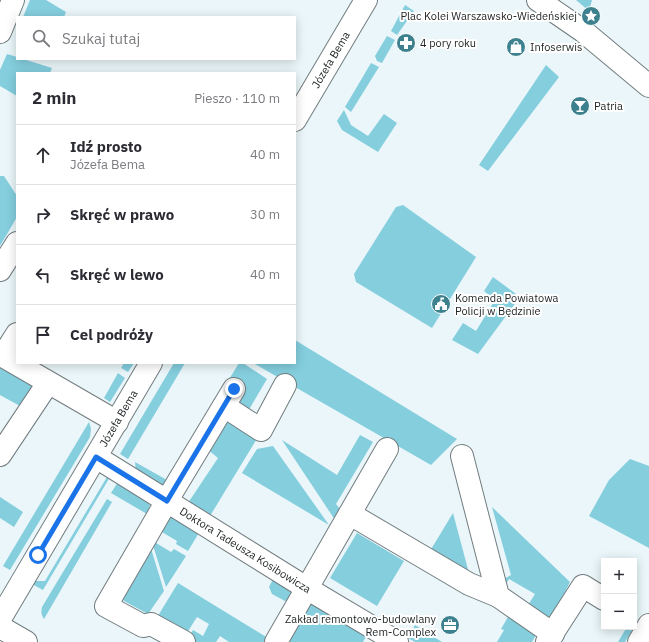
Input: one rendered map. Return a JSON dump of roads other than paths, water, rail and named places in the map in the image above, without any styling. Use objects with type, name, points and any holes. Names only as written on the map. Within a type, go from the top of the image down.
[{"type":"street","points":[[0,32],[13,0]]},
{"type":"street","name":"Józefa Bema","points":[[296,118],[366,0]]},
{"type":"street","points":[[538,0],[583,31],[649,86]]},
{"type":"street","points":[[0,270],[16,245]]},
{"type":"street","points":[[16,336],[3,356],[16,364]]},
{"type":"street","points":[[16,364],[116,422]]},
{"type":"street","name":"Józefa Bema","points":[[0,619],[150,364]]},
{"type":"street","points":[[0,455],[48,383]]},
{"type":"street","points":[[184,642],[151,624],[143,626],[106,606],[229,398],[261,430],[285,385]]},
{"type":"street","points":[[276,642],[387,450]]},
{"type":"street","points":[[462,456],[498,596]]},
{"type":"street","name":"Doktora Tadeusza Kosibowicza","points":[[96,457],[308,589],[397,642]]},
{"type":"street","points":[[350,514],[468,584],[498,596],[550,638],[583,586],[601,597]]},
{"type":"street","points":[[637,619],[649,625],[639,642]]},
{"type":"street","points":[[0,627],[26,642]]},
{"type":"place","name":"Plac Kolei Warszawsko-Wiedeńskiej","points":[[591,16]]},
{"type":"place","name":"4 pory roku","points":[[406,43]]},
{"type":"place","name":"Infoserwis","points":[[516,47]]},
{"type":"place","name":"Patria","points":[[580,106]]},
{"type":"place","name":"Komenda Powiatowa Policji w Będzinie","points":[[441,304]]},
{"type":"place","name":"Zakład remontowo-budowlany Rem-Complex","points":[[450,625]]}]
